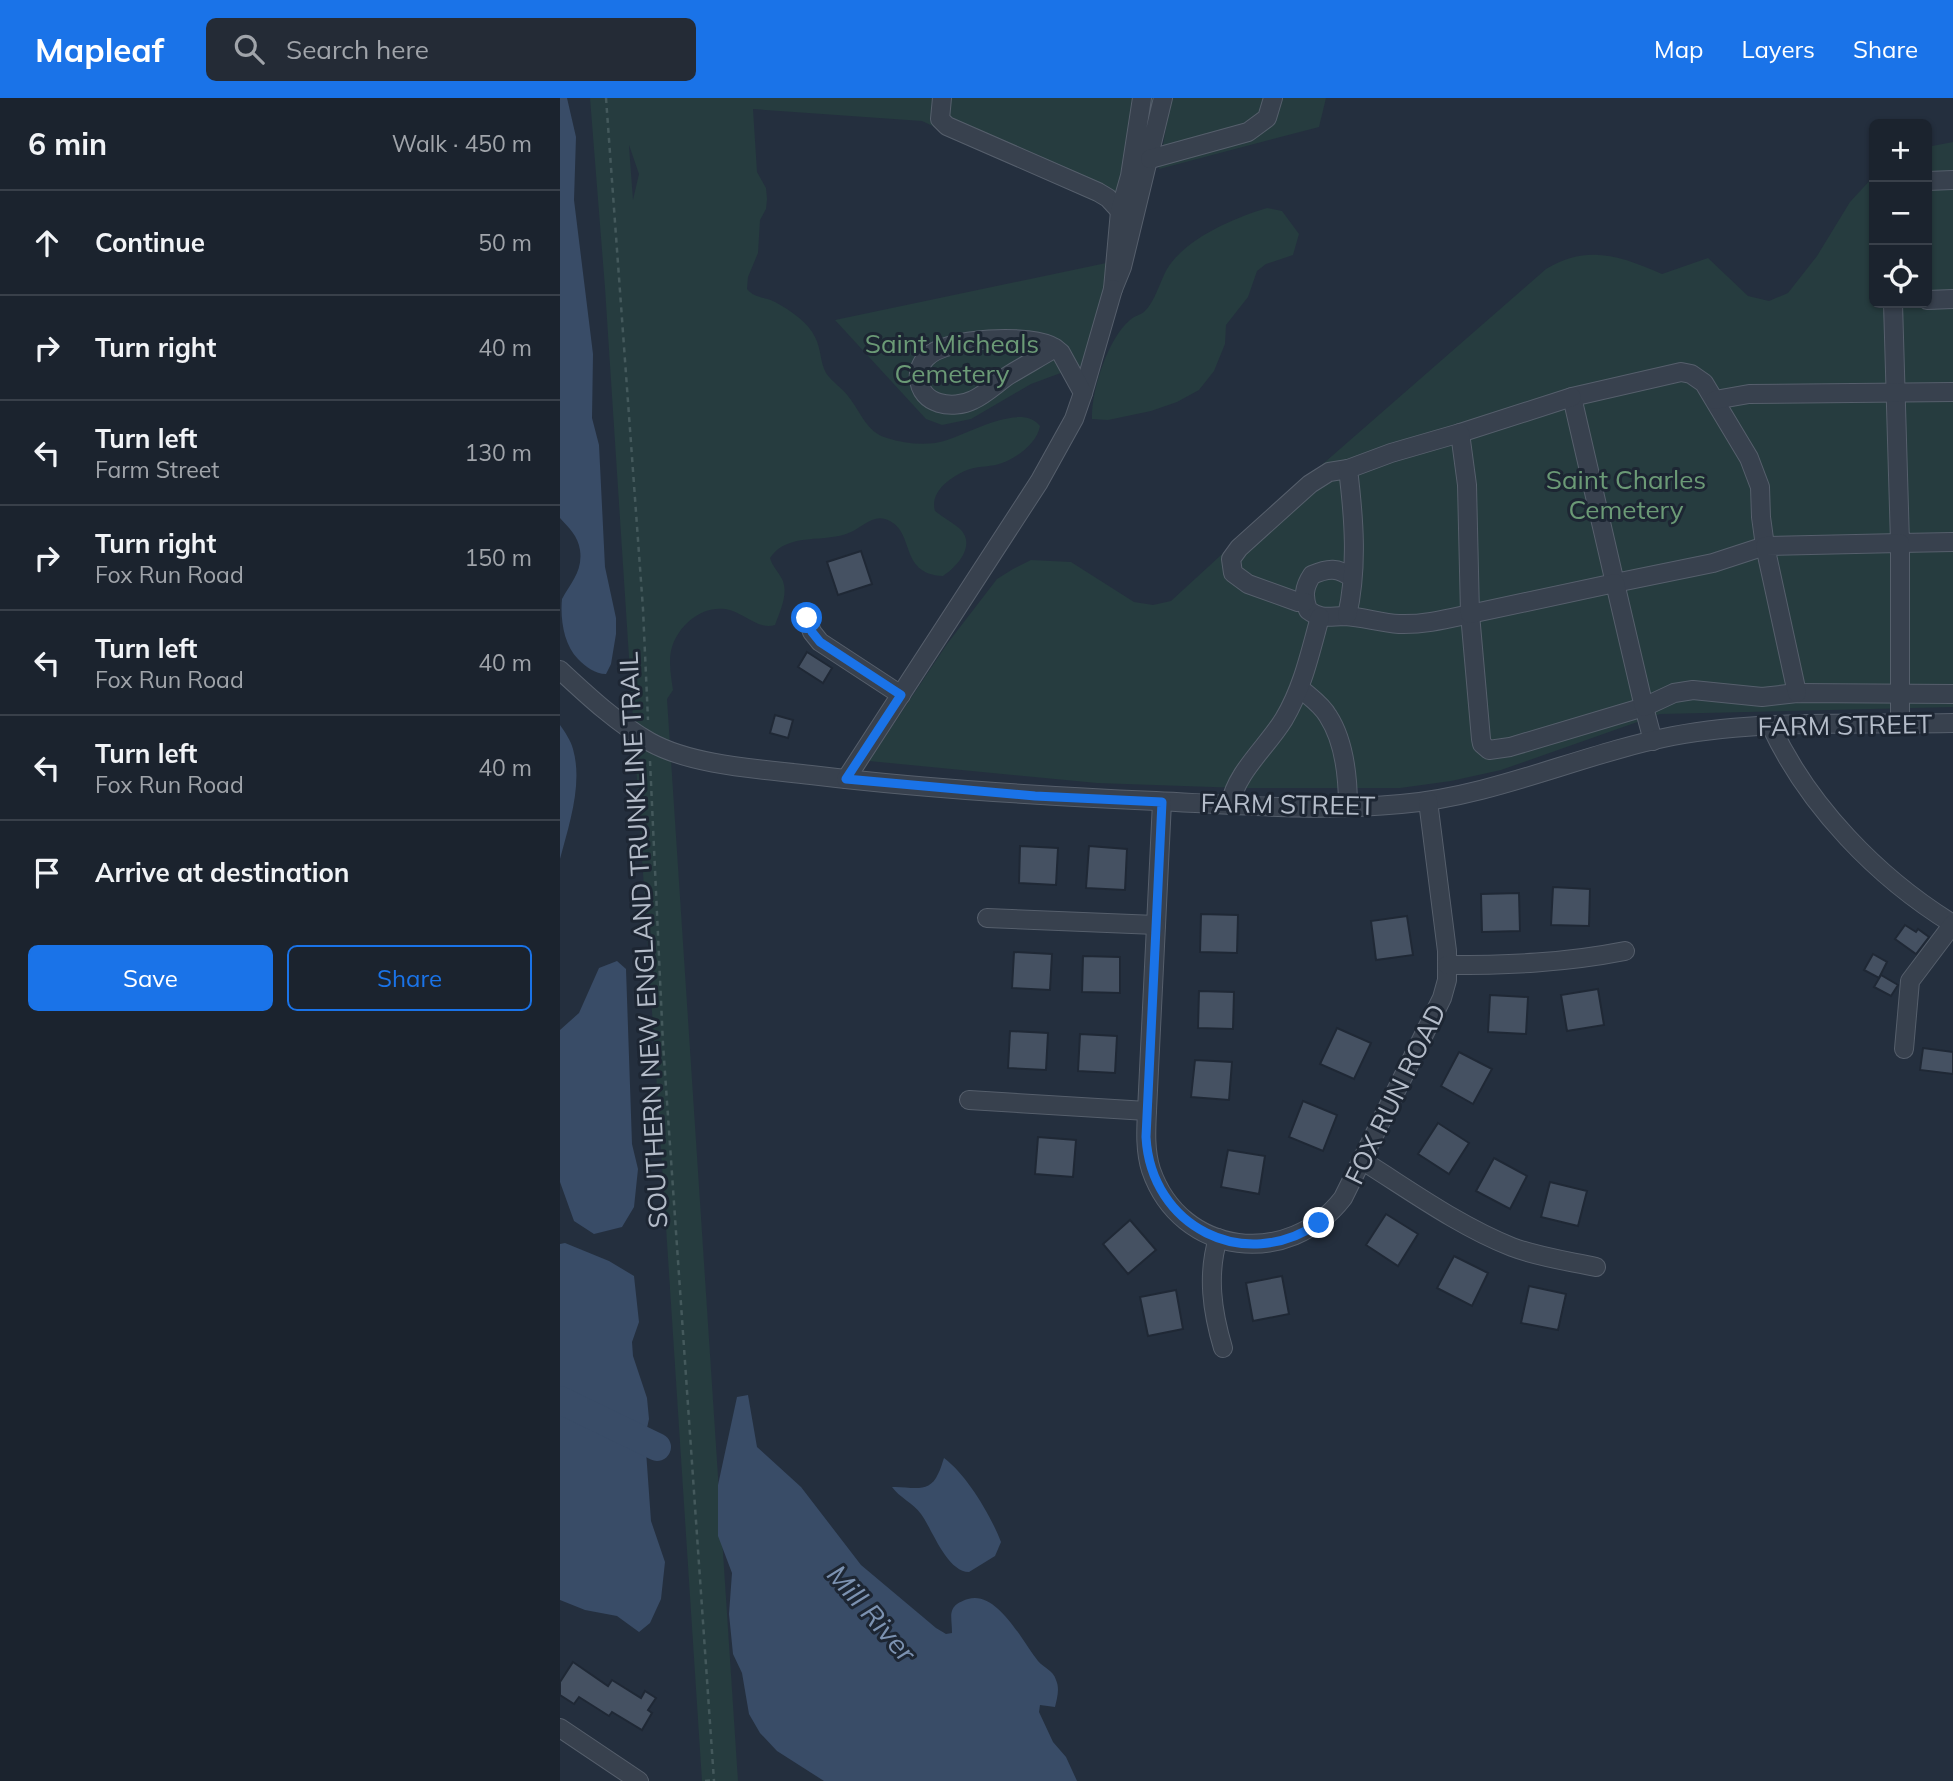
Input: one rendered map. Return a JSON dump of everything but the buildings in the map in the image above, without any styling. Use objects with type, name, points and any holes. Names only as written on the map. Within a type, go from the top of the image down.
[{"type":"street","points":[[942,98],[940,118],[947,126],[1098,192],[1120,211]]},
{"type":"street","points":[[1113,289],[1120,211],[1130,176],[1142,98]]},
{"type":"street","points":[[846,779],[1039,482],[1074,419],[1122,267],[1163,98]]},
{"type":"street","points":[[1150,159],[1248,132],[1266,118],[1273,98]]},
{"type":"street","points":[[1932,181],[1953,180]]},
{"type":"street","points":[[1932,300],[1953,299]]},
{"type":"street","points":[[1893,308],[1900,543],[1900,724]]},
{"type":"street","points":[[1055,348],[972,401],[957,405],[940,404],[927,398],[920,388],[918,374],[926,358],[934,352],[959,345],[1016,338],[1045,342],[1055,348],[1061,353],[1083,393]]},
{"type":"street","points":[[1305,601],[1298,602],[1248,584],[1233,573],[1231,559],[1239,548],[1310,484],[1329,472],[1348,469],[1572,397],[1681,372],[1691,374],[1704,383],[1758,478],[1765,546],[1797,693]]},
{"type":"street","points":[[1715,400],[1749,394],[1953,392]]},
{"type":"street","points":[[1572,397],[1653,741]]},
{"type":"street","points":[[1460,433],[1468,485],[1470,614],[1481,739],[1489,750],[1510,747],[1644,707],[1674,693],[1693,690],[1762,697],[1797,693],[1953,694]]},
{"type":"street","points":[[1347,616],[1352,578],[1354,517],[1348,469]]},
{"type":"street","points":[[1352,578],[1342,570],[1332,569],[1312,575],[1305,585],[1308,610],[1320,617],[1347,616],[1402,624],[1429,622],[1713,563],[1765,546],[1953,542]]},
{"type":"street","points":[[1230,805],[1238,783],[1283,720],[1301,689],[1320,617]]},
{"type":"street","points":[[807,618],[812,632],[820,642],[901,695]]},
{"type":"street","name":"FARM STREET","points":[[560,670],[614,717],[649,741],[705,761],[846,779],[1035,796],[1230,805],[1348,807],[1428,801],[1502,785],[1653,741],[1723,730],[1771,726],[1953,723]]},
{"type":"street","points":[[1301,689],[1328,715],[1335,729],[1348,783],[1348,807]]},
{"type":"street","points":[[1771,726],[1784,754],[1804,784],[1856,845],[1929,909],[1953,924],[1910,981],[1904,1049]]},
{"type":"street","name":"FOX RUN ROAD","points":[[1162,802],[1147,1111],[1148,1159],[1161,1191],[1182,1217],[1217,1238],[1244,1244],[1267,1244],[1289,1239],[1310,1229],[1328,1216],[1343,1198],[1442,998],[1447,965],[1428,801]]},
{"type":"street","points":[[987,918],[1156,925]]},
{"type":"street","points":[[1447,965],[1558,962],[1625,951]]},
{"type":"street","points":[[969,1100],[1147,1111]]},
{"type":"street","points":[[1363,1161],[1486,1236],[1526,1251],[1596,1267]]},
{"type":"street","points":[[1217,1238],[1213,1255],[1211,1293],[1223,1348]]},
{"type":"street","points":[[560,1728],[639,1781]]},
{"type":"path","name":"SOUTHERN NEW ENGLAND TRUNKLINE TRAIL","points":[[606,98],[643,608],[663,1044],[714,1780]]},
{"type":"path","points":[[705,1781],[714,1780]]},
{"type":"green space","points":[[590,98],[1154,98],[1139,180],[1100,204],[922,121],[753,109],[757,172],[766,188],[767,199],[766,209],[760,220],[758,253],[748,277],[747,289],[787,309],[808,326],[817,341],[826,373],[848,396],[869,426],[887,438],[923,444],[946,440],[1005,419],[1031,419],[1040,426],[1031,444],[1014,457],[998,464],[963,472],[939,491],[934,504],[935,511],[959,528],[966,541],[966,548],[959,561],[943,576],[919,568],[895,524],[881,518],[841,535],[797,541],[787,544],[770,558],[785,590],[775,625],[763,625],[725,609],[708,611],[692,619],[680,631],[671,652],[673,690],[667,699],[738,1781],[702,1781],[605,288]],"holes":[[[629,145],[639,174],[633,200]]]},
{"type":"green space","points":[[1171,98],[1326,98],[1319,127],[1159,169]]},
{"type":"green space","name":"Saint Charles Cemetery","points":[[1953,142],[1953,707],[1660,714],[1501,770],[1400,788],[1241,788],[1097,783],[869,761],[947,644],[997,579],[1031,560],[1071,562],[1134,602],[1153,605],[1171,601],[1269,511],[1546,269],[1561,261],[1604,255],[1662,274],[1708,258],[1748,296],[1769,301],[1788,293],[1817,256],[1850,202],[1869,181],[1869,308],[1932,308],[1932,146]]},
{"type":"green space","points":[[1267,208],[1282,211],[1299,234],[1293,255],[1266,264],[1257,271],[1248,297],[1226,325],[1225,344],[1214,371],[1199,390],[1177,402],[1151,411],[1108,420],[1092,419],[1094,394],[1108,352],[1122,328],[1148,308],[1175,258],[1212,231],[1240,217]]},
{"type":"green space","name":"Saint Micheals Cemetery","points":[[1111,262],[1085,364],[1031,384],[971,419],[942,425],[926,419],[835,320]]},
{"type":"water","points":[[560,98],[567,98],[576,137],[574,200],[593,354],[592,418],[599,445],[605,567],[616,618],[611,664],[606,674],[591,670],[573,653],[566,639],[562,615],[562,599],[576,576],[580,557],[575,536],[560,518]]},
{"type":"water","points":[[560,725],[572,746],[576,762],[576,790],[560,859]]},
{"type":"water","points":[[617,961],[626,969],[632,1144],[638,1169],[634,1207],[622,1227],[594,1234],[574,1221],[560,1182],[560,1030],[579,1013],[599,968]]},
{"type":"water","points":[[565,1243],[609,1261],[634,1276],[639,1322],[632,1342],[633,1356],[647,1398],[649,1419],[645,1437],[651,1521],[665,1562],[661,1599],[650,1623],[639,1632],[617,1616],[585,1610],[560,1600],[560,1244]]},
{"type":"water","points":[[748,1395],[757,1447],[801,1487],[861,1565],[946,1634],[952,1633],[953,1608],[968,1599],[979,1598],[989,1602],[1008,1619],[1038,1661],[1055,1677],[1058,1690],[1055,1707],[1040,1705],[1039,1712],[1053,1742],[1066,1757],[1077,1781],[824,1781],[777,1751],[760,1733],[749,1714],[742,1673],[733,1654],[729,1614],[732,1573],[718,1536],[718,1485],[737,1397]]},
{"type":"water","points":[[944,1458],[953,1465],[977,1497],[1001,1542],[995,1556],[969,1572],[961,1570],[947,1558],[921,1514],[892,1487],[918,1488],[930,1485]]},
{"type":"waterway","name":"Mill River","points":[[560,1400],[657,1447]]},
{"type":"route","points":[[807,618],[812,632],[820,642],[901,695],[846,779],[1035,796],[1162,802],[1146,1137],[1151,1170],[1161,1191],[1182,1217],[1201,1230],[1222,1239],[1244,1244],[1267,1244],[1289,1239],[1319,1223]]}]
